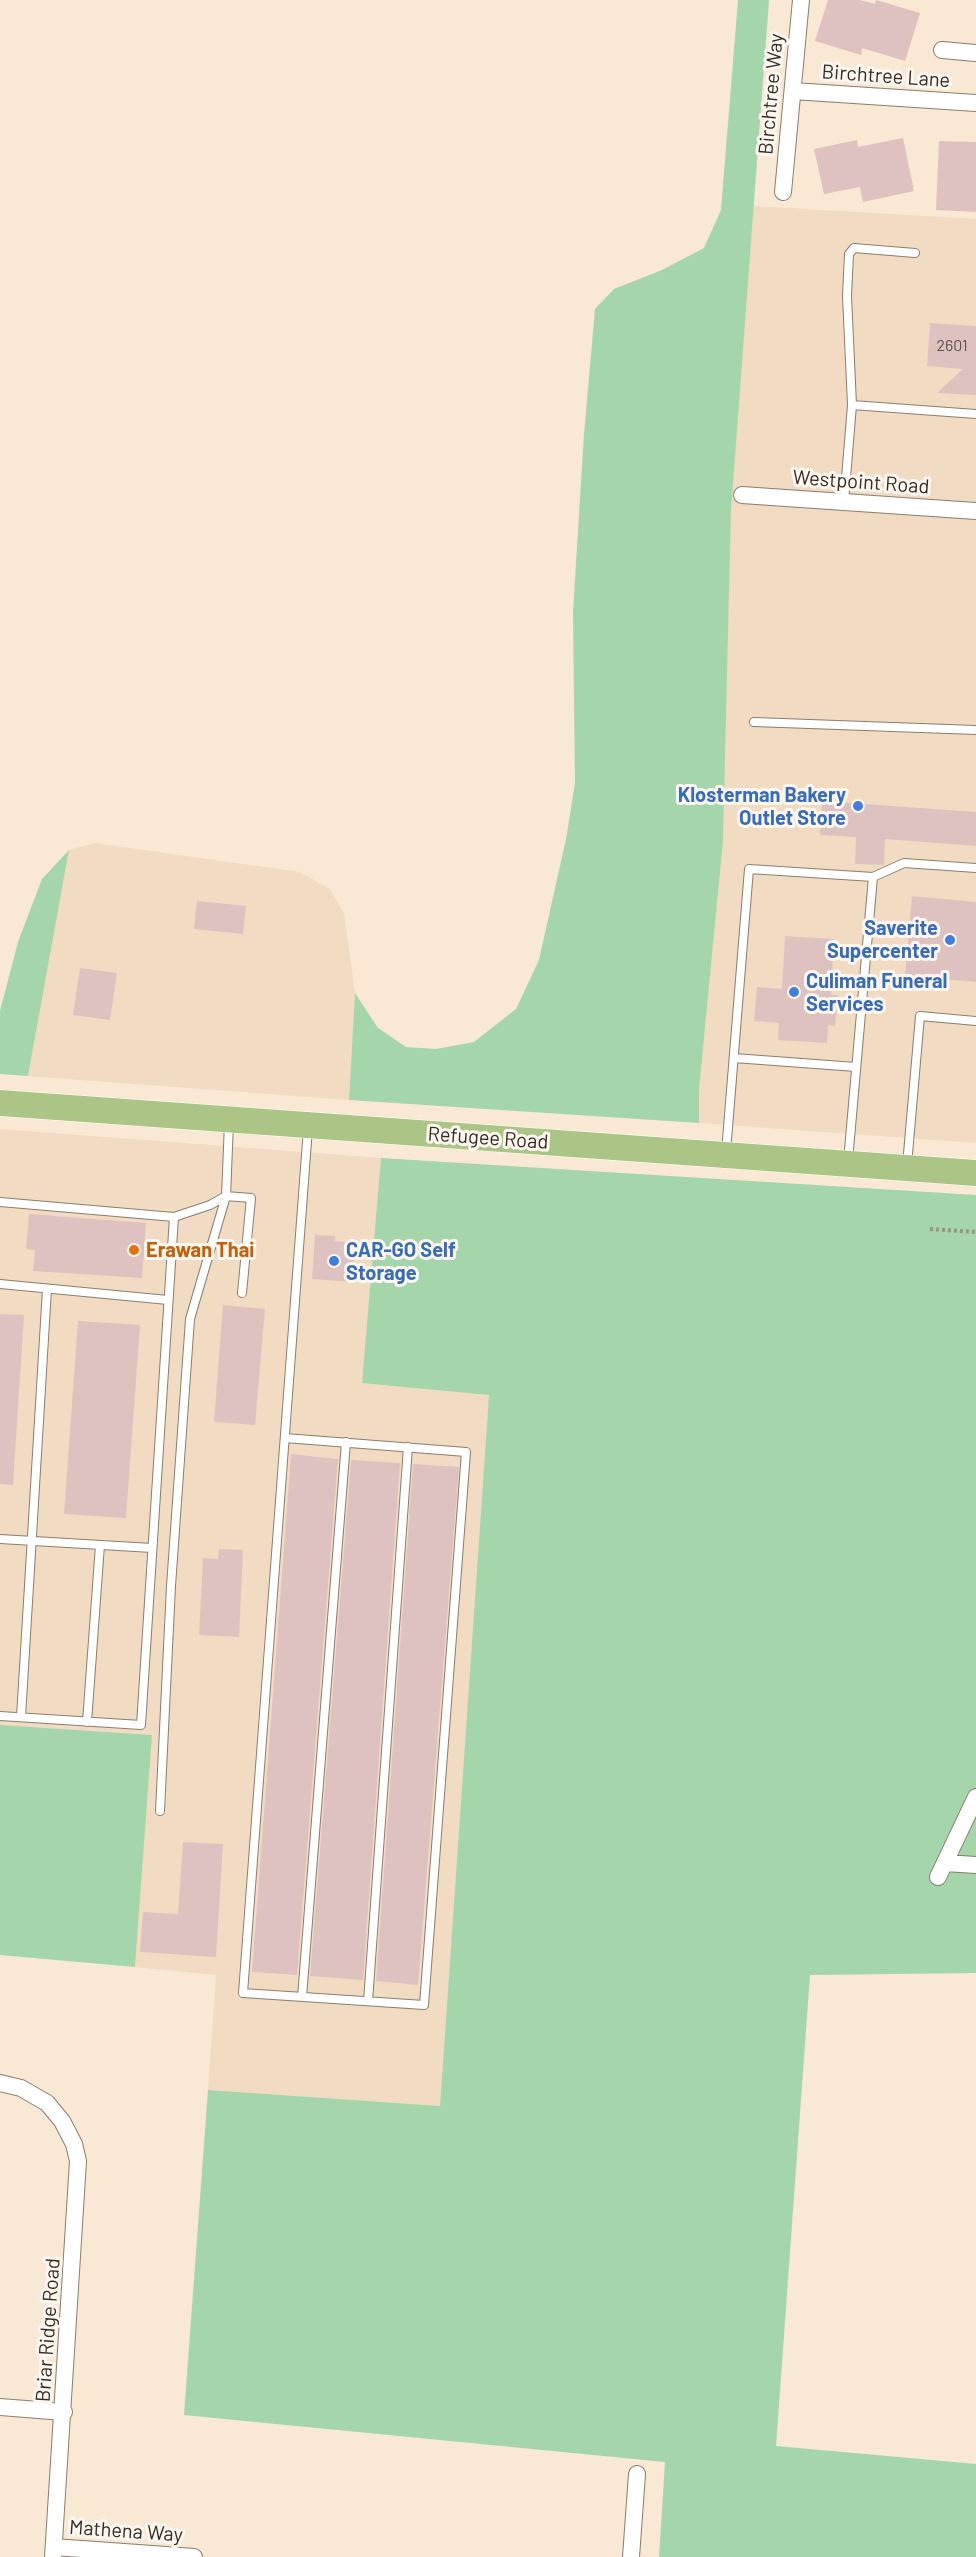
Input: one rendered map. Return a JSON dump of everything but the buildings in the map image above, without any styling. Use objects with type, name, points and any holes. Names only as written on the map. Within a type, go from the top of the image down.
[{"type":"main road","name":"Refugee Road","points":[[0,1103],[976,1173]]},
{"type":"street","name":"Birchtree Way","points":[[783,192],[801,0]]},
{"type":"street","points":[[942,50],[976,52]]},
{"type":"street","name":"Birchtree Lane","points":[[793,91],[976,103]]},
{"type":"street","name":"Westpoint Road","points":[[742,495],[976,511]]},
{"type":"street","points":[[976,1797],[941,1870],[976,1865]]},
{"type":"street","name":"Briar Ridge Road","points":[[0,2083],[28,2092],[47,2103],[74,2144],[78,2161],[54,2552]]},
{"type":"street","points":[[0,2408],[64,2412]]},
{"type":"street","points":[[631,2557],[637,2474]]},
{"type":"street","name":"Mathena Way","points":[[54,2552],[194,2557]]},
{"type":"lane","points":[[844,502],[852,405],[847,296],[849,254],[854,248],[915,253]]},
{"type":"lane","points":[[852,405],[976,414]]},
{"type":"lane","points":[[754,722],[976,730]]},
{"type":"lane","points":[[726,1155],[749,869],[873,877],[904,863],[976,868]]},
{"type":"lane","points":[[848,1164],[873,877]]},
{"type":"lane","points":[[906,1168],[920,1016],[976,1021]]},
{"type":"lane","points":[[734,1058],[856,1066]]},
{"type":"lane","points":[[160,1811],[171,1586],[190,1319],[226,1196],[229,1120]]},
{"type":"lane","points":[[285,1438],[466,1452],[424,2004],[243,1993],[308,1125]]},
{"type":"lane","points":[[0,1202],[174,1217],[210,1205],[226,1196],[251,1198],[242,1293]]},
{"type":"lane","points":[[0,1716],[141,1725],[174,1217]]},
{"type":"lane","points":[[0,1284],[168,1300]]},
{"type":"lane","points":[[21,1717],[47,1288]]},
{"type":"lane","points":[[302,1997],[346,1442]]},
{"type":"lane","points":[[368,2001],[408,1447]]},
{"type":"lane","points":[[0,1539],[152,1548]]},
{"type":"lane","points":[[87,1722],[100,1545]]},
{"type":"path","points":[[930,1229],[976,1232]]},
{"type":"shaded area","points":[[753,206],[976,219],[976,1143],[699,1123],[699,1090],[723,841],[731,511]]},
{"type":"shaded area","points":[[95,843],[300,872],[330,889],[344,914],[355,993],[349,1100],[28,1076],[69,850]]},
{"type":"shaded area","points":[[0,1129],[381,1158],[379,1190],[489,1394],[440,2106],[208,2090],[216,1975],[135,1967],[152,1735],[0,1725]]},
{"type":"green space","points":[[738,0],[769,0],[731,511],[723,841],[699,1090],[699,1123],[349,1100],[355,993],[378,1028],[406,1047],[436,1049],[474,1042],[516,1009],[539,960],[566,839],[575,783],[573,612],[584,434],[595,309],[614,289],[662,270],[704,248],[721,210]]},
{"type":"green space","points":[[69,850],[28,1076],[0,1074],[0,1011],[18,942],[42,879]]},
{"type":"green space","points":[[381,1158],[976,1195],[976,1973],[810,1975],[776,2446],[976,2464],[976,2557],[659,2557],[665,2462],[184,2415],[208,2090],[440,2106],[489,1395],[362,1383]]},
{"type":"green space","points":[[0,1725],[152,1735],[135,1967],[0,1955]]},
{"type":"place","name":"Klosterman Bakery Outlet Store","points":[[858,806]]},
{"type":"place","name":"Saverite Supercenter","points":[[950,940]]},
{"type":"place","name":"Culiman Funeral Services","points":[[794,992]]},
{"type":"place","name":"Erawan Thai","points":[[134,1250]]},
{"type":"place","name":"CAR-GO Self Storage","points":[[334,1261]]}]
